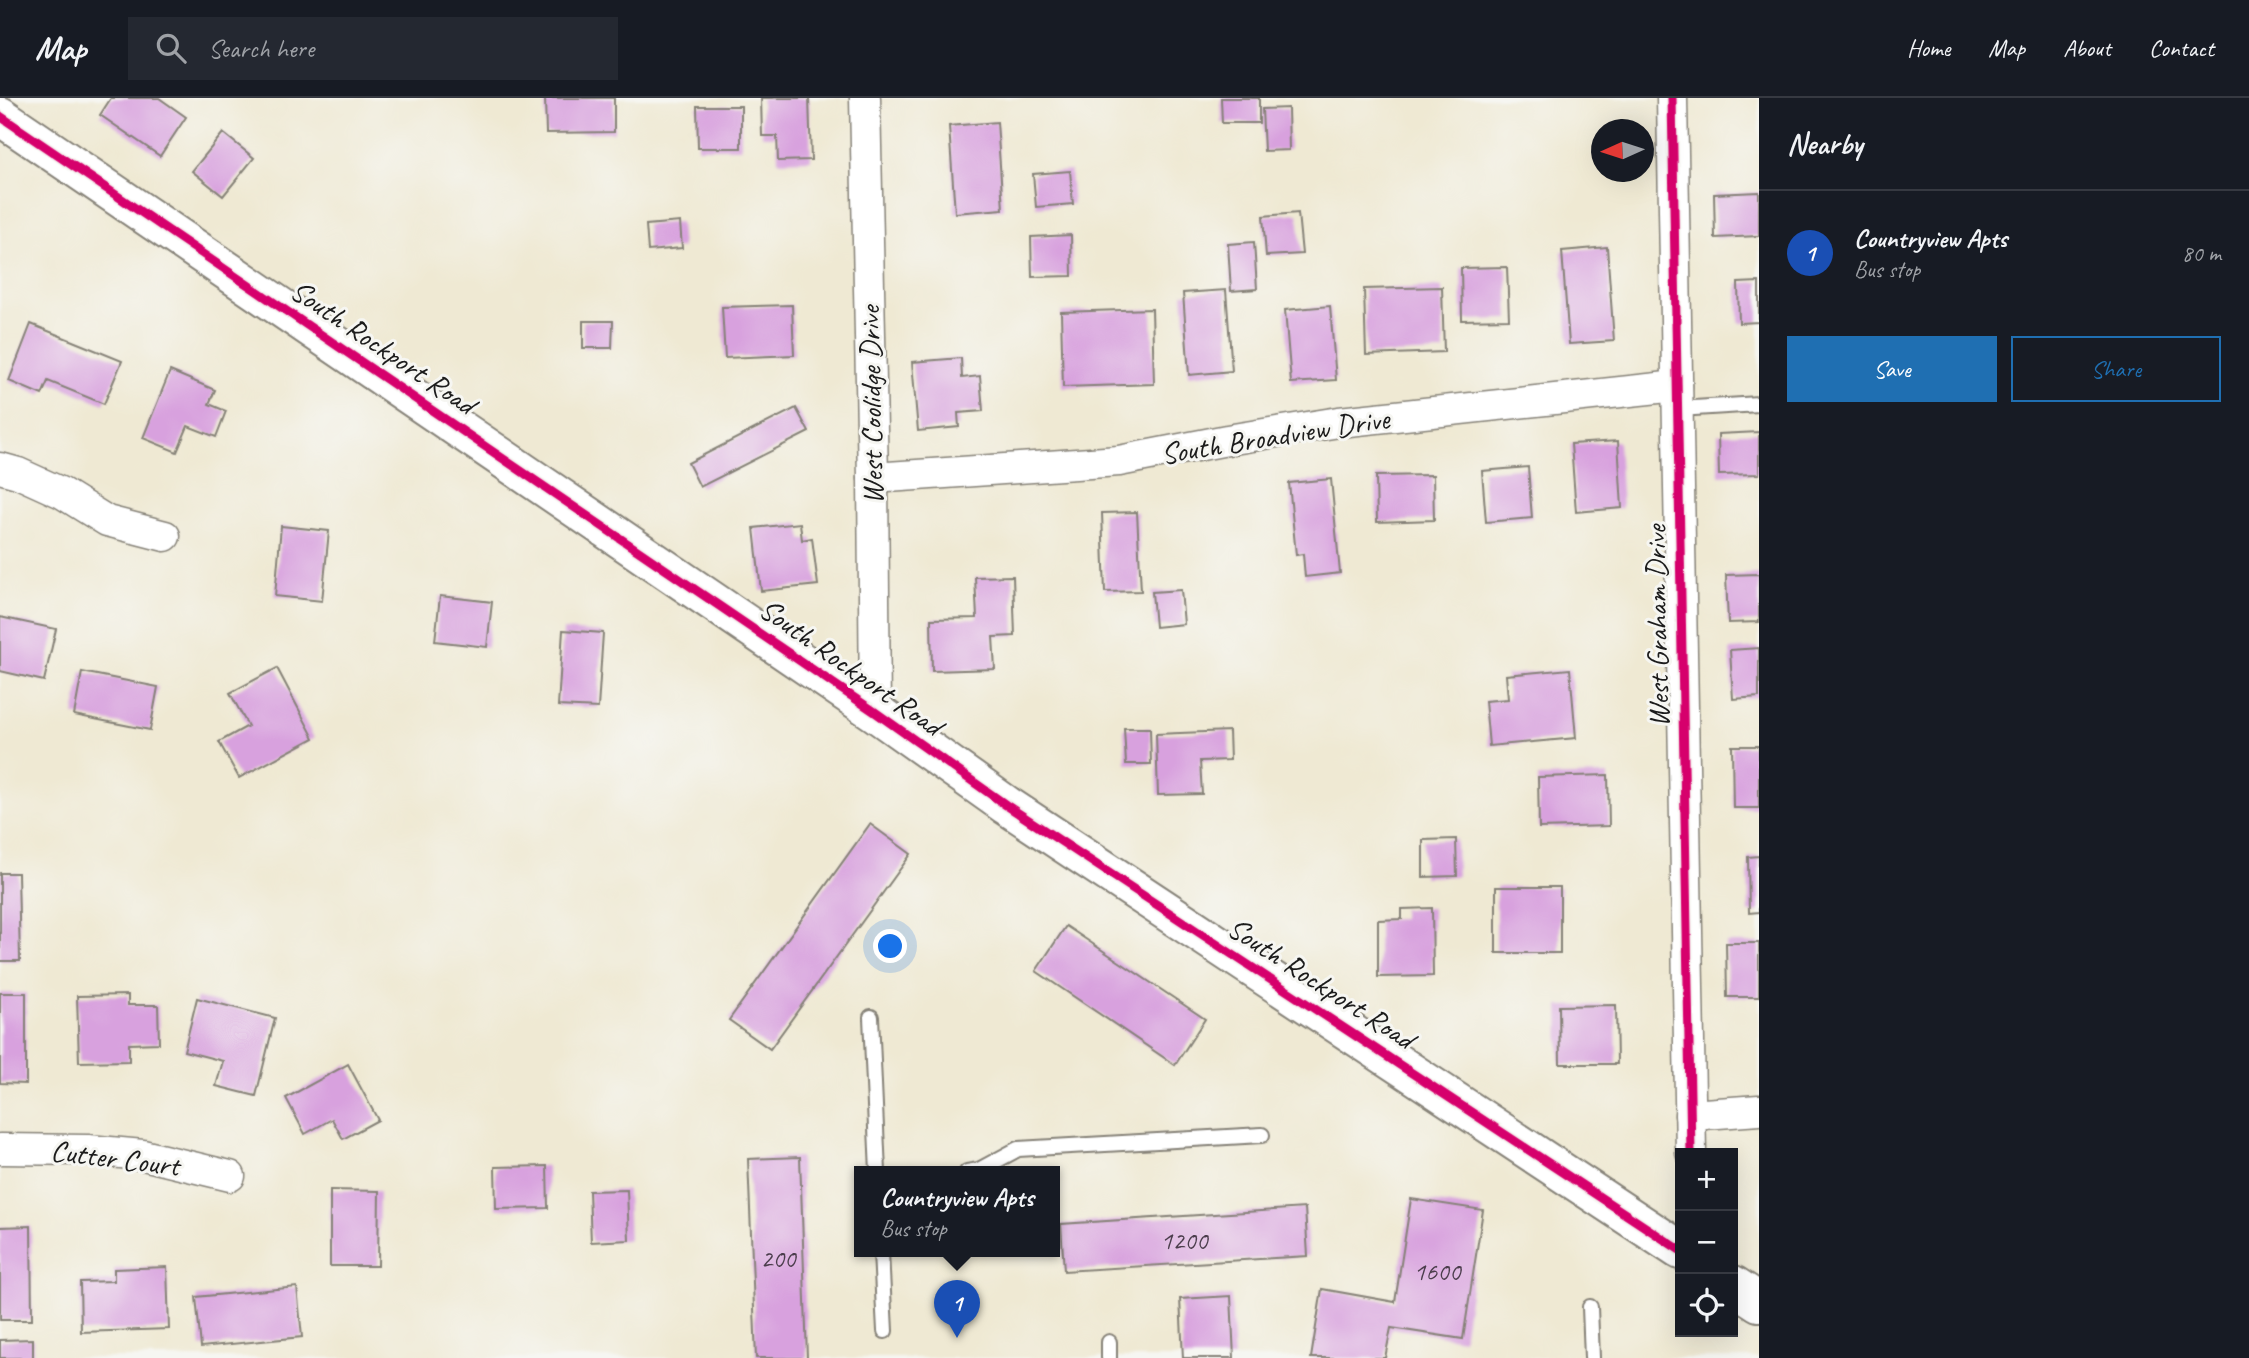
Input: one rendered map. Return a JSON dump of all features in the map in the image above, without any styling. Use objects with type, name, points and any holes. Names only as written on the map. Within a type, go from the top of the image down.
[{"type":"street","name":"West Coolidge Drive","points":[[865,98],[875,712]]},
{"type":"street","name":"West Graham Drive","points":[[1672,98],[1691,1148]]},
{"type":"street","name":"South Rockport Road","points":[[0,116],[875,712],[1006,805],[1675,1247]]},
{"type":"street","name":"South Broadview Drive","points":[[873,478],[1119,461],[1339,422],[1677,398]]},
{"type":"street","points":[[0,468],[62,493],[107,521],[165,536]]},
{"type":"street","points":[[1690,1115],[1759,1110]]},
{"type":"street","name":"Cutter Court","points":[[0,1149],[88,1150],[144,1155],[230,1176]]},
{"type":"street","points":[[1738,1287],[1759,1302]]},
{"type":"lane","points":[[1677,398],[1759,404]]},
{"type":"lane","points":[[871,1017],[878,1166]]},
{"type":"lane","points":[[986,1166],[1018,1149],[1262,1135]]},
{"type":"lane","points":[[881,1257],[885,1331]]},
{"type":"lane","points":[[1590,1307],[1592,1358]]},
{"type":"lane","points":[[1109,1342],[1110,1358]]},
{"type":"building","points":[[111,98],[159,98],[186,117],[160,156],[100,115]]},
{"type":"building","points":[[545,98],[614,98],[614,132],[546,133]]},
{"type":"building","points":[[761,98],[809,98],[811,160],[778,161],[777,136],[762,136]]},
{"type":"building","points":[[1221,98],[1259,98],[1259,123],[1222,123]]},
{"type":"building","points":[[697,106],[741,106],[741,148],[698,148]]},
{"type":"building","points":[[1288,108],[1289,150],[1264,151],[1262,109]]},
{"type":"building","points":[[997,122],[1003,209],[955,213],[949,126]]},
{"type":"building","points":[[223,133],[254,158],[223,196],[192,171]]},
{"type":"building","points":[[1070,171],[1073,204],[1036,207],[1033,174]]},
{"type":"building","points":[[1759,192],[1759,236],[1715,238],[1714,194]]},
{"type":"building","points":[[1298,213],[1302,254],[1266,256],[1263,216]]},
{"type":"building","points":[[680,222],[682,248],[648,251],[646,225]]},
{"type":"building","points":[[1071,235],[1072,276],[1032,277],[1031,237]]},
{"type":"building","points":[[1254,242],[1257,289],[1231,291],[1228,244]]},
{"type":"building","points":[[1607,247],[1614,341],[1569,344],[1562,251]]},
{"type":"building","points":[[1507,267],[1509,319],[1462,320],[1461,268]]},
{"type":"building","points":[[1759,282],[1759,322],[1739,323],[1738,283]]},
{"type":"building","points":[[1442,287],[1444,352],[1366,355],[1364,289]]},
{"type":"building","points":[[1226,290],[1232,371],[1189,375],[1183,293]]},
{"type":"building","points":[[792,305],[794,355],[725,358],[722,307]]},
{"type":"building","points":[[1330,306],[1336,380],[1291,383],[1285,310]]},
{"type":"building","points":[[1152,309],[1154,384],[1063,387],[1061,312]]},
{"type":"building","points":[[583,321],[613,321],[612,348],[583,348]]},
{"type":"building","points":[[31,324],[122,361],[104,404],[48,381],[42,395],[9,381]]},
{"type":"building","points":[[961,358],[962,378],[980,376],[983,411],[958,413],[959,427],[918,431],[912,362]]},
{"type":"building","points":[[170,371],[215,390],[209,404],[226,411],[216,437],[188,426],[177,452],[143,438]]},
{"type":"building","points":[[796,408],[809,432],[700,487],[688,463]]},
{"type":"building","points":[[1759,432],[1759,474],[1719,475],[1718,434]]},
{"type":"building","points":[[1618,441],[1622,508],[1576,512],[1571,444]]},
{"type":"building","points":[[1528,467],[1532,518],[1486,522],[1482,471]]},
{"type":"building","points":[[1433,475],[1434,520],[1377,522],[1376,476]]},
{"type":"building","points":[[1331,479],[1340,573],[1305,577],[1303,554],[1296,555],[1289,483]]},
{"type":"building","points":[[1137,512],[1141,591],[1105,592],[1102,513]]},
{"type":"building","points":[[800,523],[802,540],[812,538],[818,585],[761,591],[754,528]]},
{"type":"building","points":[[281,526],[329,531],[322,601],[275,596]]},
{"type":"building","points":[[1759,574],[1759,622],[1728,623],[1726,575]]},
{"type":"building","points":[[1013,576],[1015,636],[993,637],[995,669],[932,671],[931,619],[977,618],[975,577]]},
{"type":"building","points":[[1181,590],[1184,624],[1155,627],[1152,592]]},
{"type":"building","points":[[440,596],[492,602],[487,647],[435,641]]},
{"type":"building","points":[[0,617],[56,629],[44,681],[0,671]]},
{"type":"building","points":[[563,630],[603,633],[598,708],[558,706]]},
{"type":"building","points":[[1759,648],[1759,697],[1733,699],[1730,650]]},
{"type":"building","points":[[277,668],[314,738],[239,778],[219,742],[248,726],[230,693]]},
{"type":"building","points":[[1570,669],[1576,738],[1489,746],[1485,701],[1508,699],[1506,675]]},
{"type":"building","points":[[82,672],[158,687],[150,730],[74,715]]},
{"type":"building","points":[[1124,728],[1150,728],[1151,764],[1126,764]]},
{"type":"building","points":[[1229,731],[1230,760],[1200,761],[1202,794],[1158,795],[1156,734]]},
{"type":"building","points":[[1732,746],[1759,746],[1759,808],[1733,808]]},
{"type":"building","points":[[1608,775],[1609,826],[1539,828],[1538,777]]},
{"type":"building","points":[[870,824],[911,854],[770,1049],[729,1020]]},
{"type":"building","points":[[1456,839],[1457,876],[1423,877],[1423,840]]},
{"type":"building","points":[[1759,856],[1759,912],[1749,913],[1748,857]]},
{"type":"building","points":[[0,873],[18,873],[20,961],[0,961]]},
{"type":"building","points":[[1496,887],[1560,887],[1560,953],[1496,953]]},
{"type":"building","points":[[1432,908],[1433,976],[1378,977],[1378,920],[1402,919],[1402,909]]},
{"type":"building","points":[[1066,926],[1205,1019],[1175,1065],[1036,971]]},
{"type":"building","points":[[1726,943],[1759,943],[1759,997],[1727,997]]},
{"type":"building","points":[[0,993],[26,993],[26,1084],[0,1083]]},
{"type":"building","points":[[128,995],[128,1005],[158,1005],[159,1043],[129,1044],[129,1061],[79,1062],[77,996]]},
{"type":"building","points":[[197,998],[275,1018],[256,1096],[216,1086],[223,1061],[184,1051]]},
{"type":"building","points":[[1616,1005],[1617,1064],[1560,1064],[1559,1006]]},
{"type":"building","points":[[348,1064],[378,1120],[343,1139],[332,1119],[305,1134],[286,1098]]},
{"type":"building","points":[[800,1157],[807,1358],[756,1358],[748,1159]]},
{"type":"building","points":[[547,1166],[548,1208],[496,1209],[495,1167]]},
{"type":"building","points":[[330,1190],[379,1191],[378,1266],[330,1266]]},
{"type":"building","points":[[627,1190],[629,1240],[591,1242],[589,1191]]},
{"type":"building","points":[[1411,1199],[1483,1210],[1463,1339],[1391,1328],[1385,1358],[1311,1358],[1322,1289],[1395,1302]]},
{"type":"building","points":[[1305,1208],[1308,1256],[1064,1271],[1061,1224]]},
{"type":"building","points":[[31,1226],[32,1320],[0,1320],[0,1227]]},
{"type":"building","points":[[167,1267],[169,1329],[81,1332],[80,1282],[114,1281],[114,1269]]},
{"type":"building","points":[[297,1287],[302,1337],[201,1347],[196,1297]]},
{"type":"building","points":[[1231,1296],[1234,1358],[1183,1358],[1180,1299]]},
{"type":"building","points":[[33,1339],[33,1358],[0,1358],[0,1340]]},
{"type":"cycle path","points":[[1672,98],[1691,1148]]},
{"type":"cycle path","points":[[0,116],[875,712],[1006,805],[1675,1247]]},
{"type":"place","name":"Countryview Apts","points":[[957,1338]]}]
